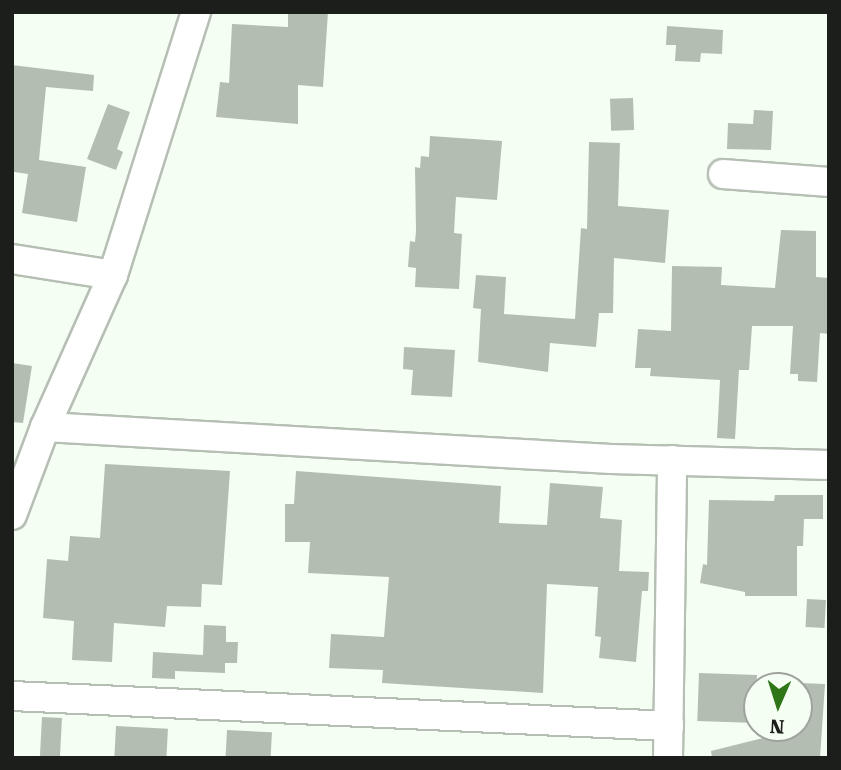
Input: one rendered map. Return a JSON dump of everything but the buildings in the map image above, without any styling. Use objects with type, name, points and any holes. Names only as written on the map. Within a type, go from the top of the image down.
[{"type":"street","points":[[12,515],[45,427],[113,275],[196,12]]},
{"type":"street","points":[[723,174],[829,182]]},
{"type":"street","points":[[12,259],[113,275]]},
{"type":"street","points":[[45,427],[672,460],[829,465]]},
{"type":"street","points":[[668,758],[672,460]]},
{"type":"street","points":[[12,696],[669,726]]}]
